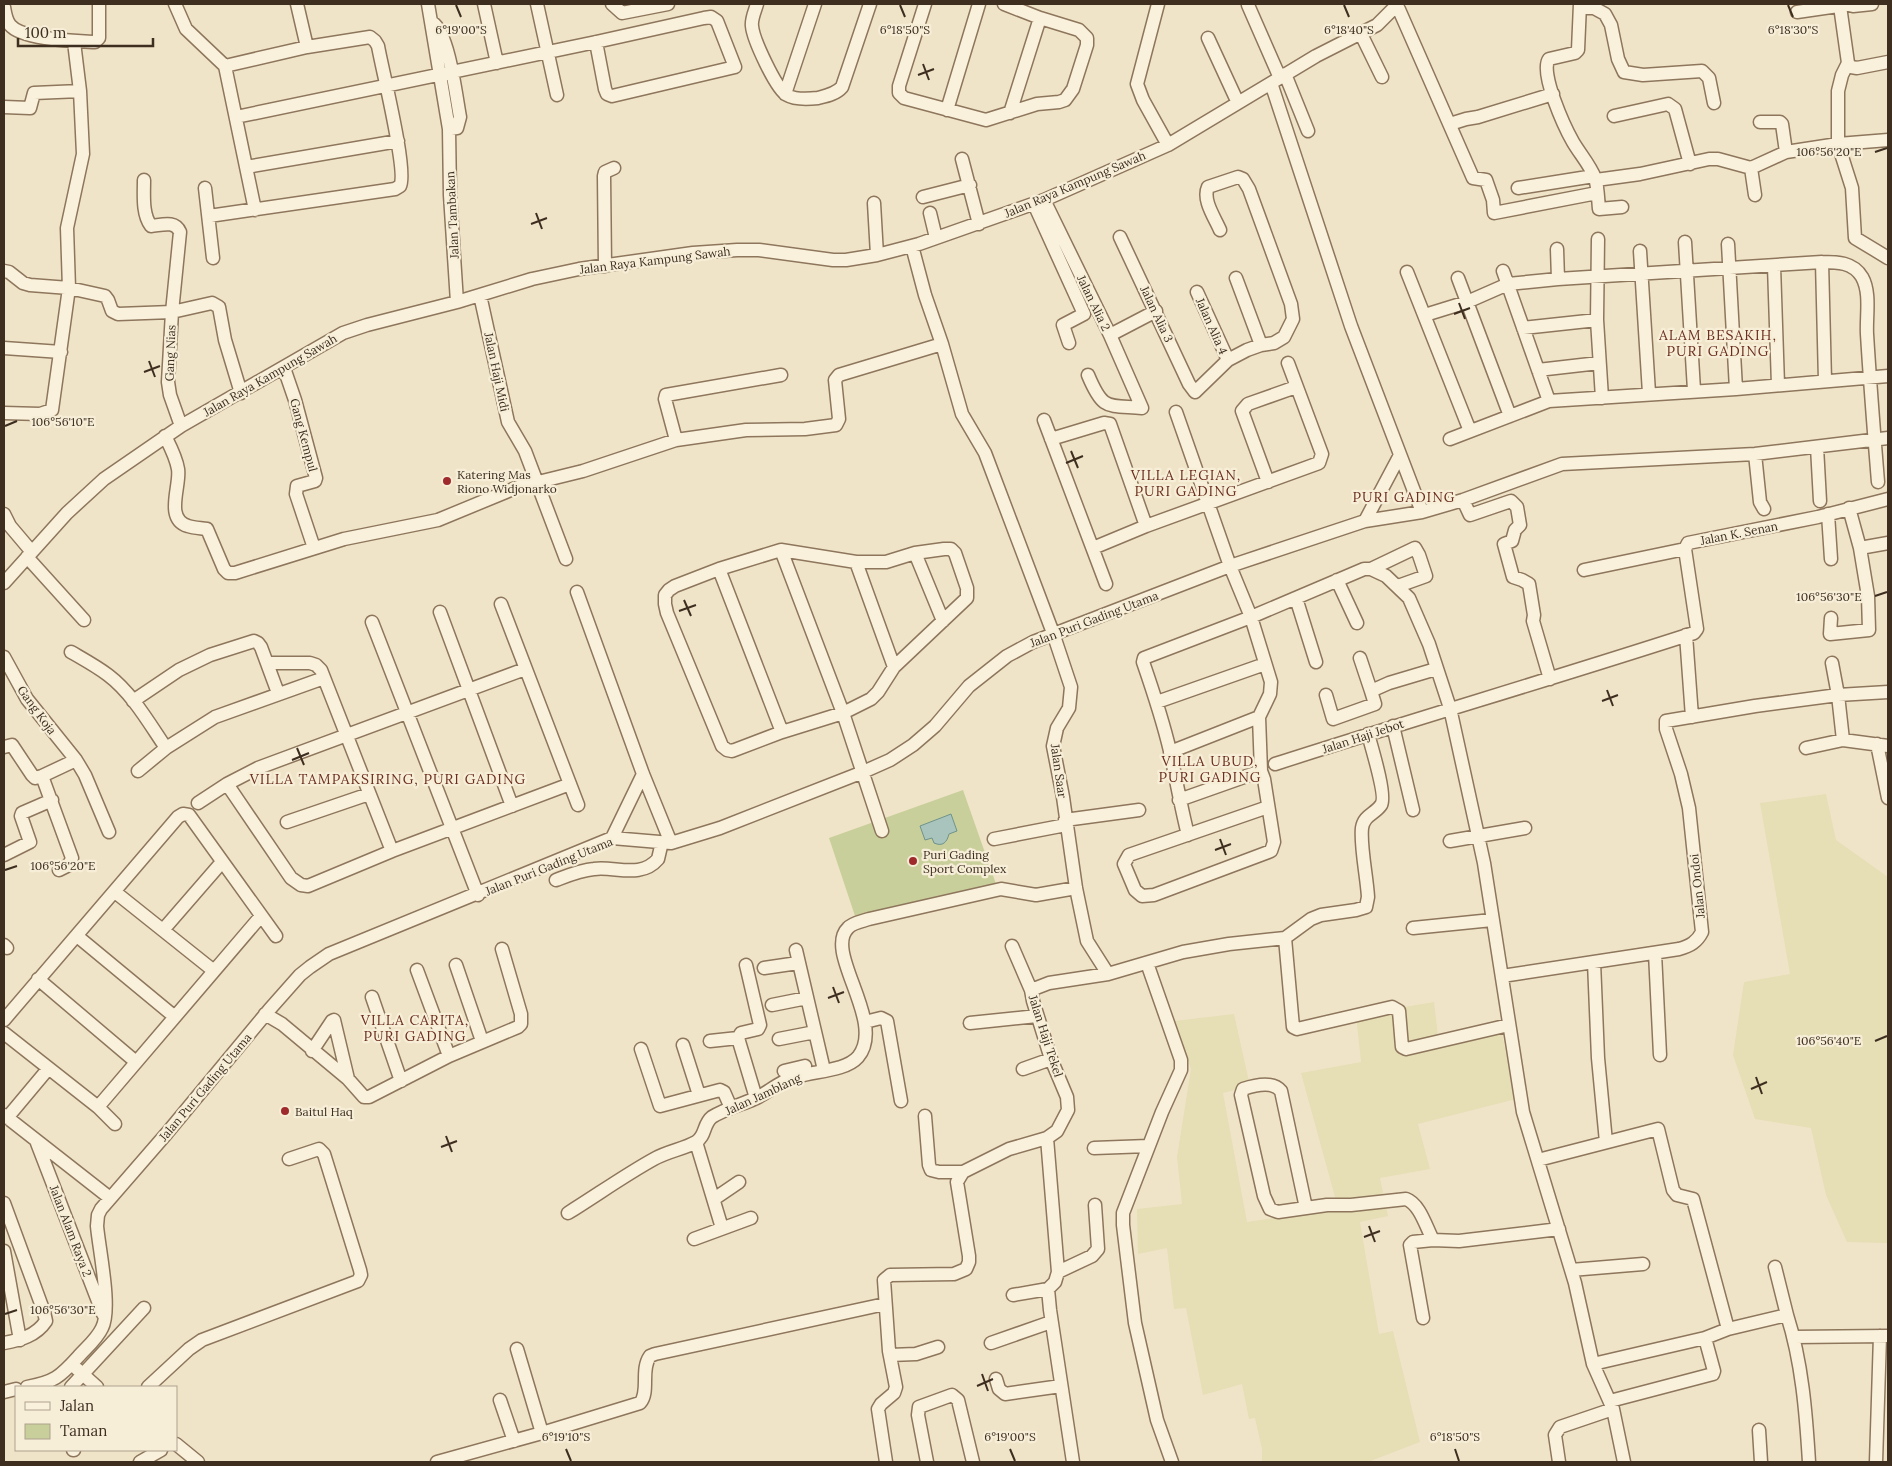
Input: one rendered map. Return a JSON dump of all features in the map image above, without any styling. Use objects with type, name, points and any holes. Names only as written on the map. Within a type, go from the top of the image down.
[{"type":"street","points":[[4,7],[5,16],[10,26],[16,30],[34,36],[74,42],[96,42],[99,38],[99,4]]},
{"type":"street","points":[[176,4],[186,29],[225,66],[254,210]]},
{"type":"street","points":[[297,4],[307,47]]},
{"type":"street","name":"Jalan Tambakan","points":[[428,4],[431,21],[439,27],[442,33],[446,74],[460,123],[457,128],[449,129],[450,195],[457,302]]},
{"type":"street","points":[[484,4],[497,63]]},
{"type":"street","points":[[537,4],[557,95]]},
{"type":"street","points":[[612,4],[622,13],[665,4]]},
{"type":"street","points":[[757,4],[752,28],[776,83],[791,98],[816,98],[840,90],[845,82],[870,4]]},
{"type":"street","points":[[785,94],[815,4]]},
{"type":"street","points":[[925,4],[899,86],[899,93],[904,98],[980,120],[992,120],[1037,104],[1053,104],[1065,100],[1073,89],[1087,45],[1087,38],[1079,30],[1040,18],[1019,7]]},
{"type":"street","points":[[947,110],[978,4]]},
{"type":"street","points":[[1158,4],[1137,84],[1143,100],[1168,145]]},
{"type":"street","points":[[1397,4],[1473,178],[1486,180],[1493,200],[1494,213],[1596,183],[1709,159],[1718,159],[1751,168],[1786,152],[1838,144],[1888,140]]},
{"type":"street","name":"Jalan Raya Kampung Sawah","points":[[4,583],[67,513],[104,479],[181,426],[348,331],[457,302],[543,276],[605,266],[693,253],[737,250],[780,252],[833,260],[877,255],[912,246],[1039,202],[1168,145],[1316,56],[1362,34],[1387,16],[1397,4]]},
{"type":"street","points":[[1797,12],[1843,5],[1872,4]]},
{"type":"street","points":[[1248,5],[1279,78],[1308,131]]},
{"type":"street","points":[[1843,5],[1848,63],[1842,75],[1838,91],[1838,144],[1852,188],[1855,238],[1888,258]]},
{"type":"street","points":[[1622,207],[1599,209],[1596,183],[1560,114],[1553,94],[1546,62],[1551,58],[1575,53],[1578,50],[1580,6],[1594,8],[1605,14],[1611,25],[1618,59],[1624,72],[1643,74],[1702,71],[1709,78],[1714,103]]},
{"type":"street","points":[[236,117],[711,17],[717,21],[735,67],[612,96],[605,89],[596,42]]},
{"type":"street","points":[[1010,113],[1040,18]]},
{"type":"street","points":[[1362,34],[1382,77]]},
{"type":"street","points":[[209,216],[395,189],[400,186],[403,177],[398,141],[378,46],[370,37],[307,47],[225,66]]},
{"type":"street","points":[[1208,38],[1238,103]]},
{"type":"street","points":[[4,412],[40,414],[52,410],[69,288],[67,228],[83,154],[80,91],[74,42]]},
{"type":"street","points":[[1848,63],[1851,67],[1857,68],[1888,62]]},
{"type":"street","points":[[1279,78],[1351,326],[1422,512]]},
{"type":"street","points":[[4,107],[30,108],[34,93],[80,91]]},
{"type":"street","points":[[1450,124],[1553,94]]},
{"type":"street","points":[[1614,116],[1668,104],[1672,105],[1675,108],[1690,164]]},
{"type":"street","points":[[1760,122],[1780,122],[1782,124],[1786,152]]},
{"type":"street","points":[[246,167],[398,141]]},
{"type":"street","points":[[962,159],[979,224]]},
{"type":"street","points":[[605,266],[604,176],[605,172],[614,168]]},
{"type":"street","points":[[1751,168],[1755,195]]},
{"type":"street","points":[[1220,230],[1206,198],[1206,189],[1238,177],[1243,179],[1249,189],[1293,313],[1289,329],[1284,337],[1274,343],[1261,345],[1228,360]]},
{"type":"street","points":[[144,180],[147,221],[151,226],[173,224],[178,226],[180,232],[172,312],[212,303],[219,307],[225,340],[241,392]]},
{"type":"street","points":[[1518,188],[1596,183]]},
{"type":"street","points":[[923,197],[970,185]]},
{"type":"street","points":[[206,188],[213,258]]},
{"type":"street","points":[[1039,202],[1084,314],[1063,325],[1069,343]]},
{"type":"street","name":"Jalan Alia 2","points":[[1039,202],[1110,335],[1142,408],[1115,407],[1105,404],[1100,399],[1088,375]]},
{"type":"street","points":[[874,203],[877,255]]},
{"type":"street","points":[[930,213],[936,238]]},
{"type":"street","name":"Jalan Alia 3","points":[[1120,237],[1195,392],[1228,360]]},
{"type":"street","points":[[1598,239],[1597,320],[1602,398]]},
{"type":"street","points":[[1685,242],[1694,390]]},
{"type":"street","points":[[1728,244],[1736,389]]},
{"type":"street","name":"Jalan Saar","points":[[912,246],[925,296],[942,344],[962,414],[985,453],[1053,633],[1071,687],[1069,708],[1057,728],[1053,746],[1076,888],[1087,941],[1108,974]]},
{"type":"street","points":[[1557,250],[1558,279]]},
{"type":"street","points":[[1640,251],[1649,393]]},
{"type":"street","points":[[1822,262],[1826,381]]},
{"type":"street","points":[[1425,315],[1467,302],[1508,284],[1822,262],[1842,263],[1851,266],[1862,276],[1865,284],[1878,482]]},
{"type":"street","points":[[1774,266],[1778,386]]},
{"type":"street","name":"Gang Nias","points":[[4,271],[9,272],[23,283],[30,285],[69,288],[105,296],[112,311],[118,314],[172,312],[168,382],[170,396],[181,426]]},
{"type":"street","points":[[1503,271],[1549,401]]},
{"type":"street","points":[[1407,272],[1470,431]]},
{"type":"street","points":[[1236,278],[1261,345]]},
{"type":"street","points":[[1458,278],[1510,416]]},
{"type":"street","name":"Jalan Alia 4","points":[[1197,292],[1228,360]]},
{"type":"street","name":"Jalan Haji Midi","points":[[480,295],[508,422],[525,451],[566,558]]},
{"type":"street","points":[[1110,335],[1156,311]]},
{"type":"street","points":[[1523,328],[1597,320]]},
{"type":"street","points":[[165,436],[175,456],[179,470],[179,483],[174,503],[177,518],[186,526],[207,529],[224,569],[228,573],[235,573],[344,539],[438,520],[518,487],[582,471],[676,440],[746,430],[805,429],[836,425],[839,419],[835,380],[839,374],[942,344]]},
{"type":"street","points":[[4,348],[61,352]]},
{"type":"street","points":[[1093,548],[1146,526],[1319,463],[1322,459],[1322,454],[1288,363]]},
{"type":"street","points":[[1538,370],[1599,363]]},
{"type":"street","name":"Gang Kempul","points":[[284,368],[295,400],[316,478],[315,482],[297,486],[296,494],[314,548]]},
{"type":"street","points":[[676,440],[665,399],[666,395],[781,375]]},
{"type":"street","points":[[1450,439],[1549,401],[1778,386],[1888,376]]},
{"type":"street","points":[[1268,482],[1242,411],[1248,404],[1296,387]]},
{"type":"street","points":[[1176,412],[1230,566],[1249,613],[1271,682],[1270,694],[1260,717],[1262,771],[1274,842],[1269,852],[1154,895],[1146,897],[1138,895],[1124,864],[1129,855],[1268,807]]},
{"type":"street","points":[[1044,420],[1106,584]]},
{"type":"street","points":[[1051,439],[1104,423],[1110,424],[1146,526]]},
{"type":"street","name":"Jalan Puri Gading Utama","points":[[31,1386],[52,1381],[71,1364],[104,1326],[106,1300],[99,1252],[98,1215],[110,1198],[167,1133],[267,1012],[305,971],[329,954],[478,895],[612,838],[667,843],[720,828],[863,772],[890,760],[913,745],[935,726],[969,686],[1007,656],[1053,633],[1230,566],[1365,521],[1422,512],[1464,500],[1562,464],[1755,454],[1888,438]]},
{"type":"street","points":[[1816,447],[1820,501]]},
{"type":"street","points":[[1755,454],[1760,502],[1764,509]]},
{"type":"street","points":[[1365,521],[1400,455]]},
{"type":"street","name":"Jalan K. Senan","points":[[1686,635],[1694,633],[1697,629],[1685,549],[1688,543],[1828,514],[1888,499]]},
{"type":"street","points":[[1464,500],[1470,515],[1512,501],[1517,507],[1520,525],[1515,530],[1512,541],[1504,544],[1513,577],[1529,584],[1534,615],[1533,621],[1550,680]]},
{"type":"street","points":[[1831,618],[1830,634],[1869,630],[1868,596],[1860,548],[1850,508]]},
{"type":"street","points":[[4,514],[30,555],[84,620]]},
{"type":"street","points":[[1828,514],[1831,559]]},
{"type":"street","points":[[1860,548],[1888,543]]},
{"type":"street","points":[[1371,569],[1415,548],[1420,554],[1426,576],[1398,586]]},
{"type":"street","points":[[951,549],[955,553],[968,593],[967,598],[922,638],[894,667],[871,700],[843,713],[782,732],[732,751],[722,746],[670,621],[665,604],[665,595],[675,586],[719,569],[781,550],[856,562],[886,562],[915,553],[951,549]]},
{"type":"street","points":[[1584,570],[1685,549]]},
{"type":"street","points":[[781,550],[843,713],[882,831]]},
{"type":"street","points":[[915,553],[943,621]]},
{"type":"street","points":[[856,562],[894,667]]},
{"type":"street","points":[[719,569],[782,732]]},
{"type":"street","points":[[1188,835],[1170,752],[1157,702],[1143,662],[1144,658],[1249,613],[1296,598],[1364,569],[1371,569],[1386,576],[1409,598],[1422,624],[1450,708],[1479,835],[1523,1112],[1571,1270],[1593,1364],[1612,1405],[1624,1462]]},
{"type":"street","points":[[1337,580],[1357,623]]},
{"type":"street","points":[[556,880],[579,871],[591,869],[633,871],[647,867],[658,859],[667,843],[578,592]]},
{"type":"street","points":[[1296,598],[1316,662]]},
{"type":"street","points":[[501,604],[578,805]]},
{"type":"street","points":[[440,612],[512,806]]},
{"type":"street","points":[[372,622],[478,895]]},
{"type":"street","points":[[1450,708],[1550,680],[1686,635],[1692,717],[1754,706],[1838,695],[1888,692]]},
{"type":"street","points":[[133,702],[179,670],[210,655],[254,641],[258,643],[278,693]]},
{"type":"street","points":[[71,652],[108,675],[133,702],[166,748]]},
{"type":"street","name":"Gang Koja","points":[[4,657],[27,699],[76,760],[109,832]]},
{"type":"street","points":[[1326,695],[1333,719],[1375,704],[1360,658]]},
{"type":"street","points":[[267,663],[310,663],[316,665],[320,670],[392,851]]},
{"type":"street","points":[[1832,663],[1843,740]]},
{"type":"street","points":[[1157,702],[1265,664]]},
{"type":"street","points":[[198,803],[227,784],[258,768],[525,668]]},
{"type":"street","points":[[1371,691],[1388,683],[1436,669]]},
{"type":"street","points":[[138,771],[166,748],[214,717],[324,678]]},
{"type":"street","name":"Jalan Haji Jebot","points":[[1276,764],[1450,708]]},
{"type":"street","points":[[1170,752],[1260,717]]},
{"type":"street","name":"Jalan Ondoi","points":[[1502,976],[1655,953],[1689,946],[1698,940],[1702,932],[1689,808],[1681,774],[1666,729],[1666,721],[1692,717]]},
{"type":"street","points":[[1393,726],[1413,810]]},
{"type":"street","name":"Jalan Haji Tekel","points":[[1047,1138],[1057,1131],[1068,1110],[1067,1097],[1037,1016],[1031,990],[1049,983],[1108,974],[1184,952],[1229,944],[1284,938],[1311,919],[1321,915],[1366,907],[1368,902],[1362,830],[1366,818],[1381,805],[1383,800],[1379,773],[1368,734]]},
{"type":"street","points":[[1806,748],[1843,740],[1883,745],[1888,798]]},
{"type":"street","points":[[4,747],[12,745],[35,778],[76,760]]},
{"type":"street","points":[[1179,800],[1262,771]]},
{"type":"street","points":[[612,838],[643,774]]},
{"type":"street","points":[[42,776],[72,858],[69,865],[59,870]]},
{"type":"street","points":[[227,784],[291,878],[301,885],[308,886],[392,851],[570,784]]},
{"type":"street","points":[[287,822],[369,794]]},
{"type":"street","points":[[4,855],[30,842],[21,816],[23,812],[52,800]]},
{"type":"street","points":[[994,839],[1066,822],[1139,810]]},
{"type":"street","points":[[4,1020],[178,817],[185,813],[189,815],[276,936]]},
{"type":"street","points":[[1450,842],[1479,835],[1525,828]]},
{"type":"street","points":[[163,930],[222,862]]},
{"type":"street","name":"Jalan Jamblang","points":[[696,1142],[703,1136],[711,1118],[756,1098],[784,1081],[823,1067],[852,1062],[857,1057],[864,1047],[866,1035],[865,1022],[843,952],[844,935],[848,927],[869,919],[1001,889],[1036,895],[1076,888]]},
{"type":"street","points":[[115,892],[214,971]]},
{"type":"street","points":[[98,1107],[261,916]]},
{"type":"street","points":[[1413,928],[1492,920]]},
{"type":"street","points":[[77,936],[175,1017]]},
{"type":"street","points":[[1284,938],[1292,1027],[1297,1028],[1392,1007],[1399,1012],[1402,1047],[1406,1049],[1509,1025]]},
{"type":"street","points":[[1012,946],[1031,990]]},
{"type":"street","points":[[267,1012],[348,1079],[368,1098],[449,1056],[518,1027],[521,1024],[521,1014],[502,949]]},
{"type":"street","points":[[1655,953],[1660,1055]]},
{"type":"street","points":[[764,968],[797,957],[823,1067],[784,1071]]},
{"type":"street","points":[[1594,962],[1598,1058],[1606,1142]]},
{"type":"street","points":[[1147,963],[1181,1060],[1181,1070],[1148,1146],[1124,1213],[1123,1225],[1135,1323],[1158,1420],[1172,1462]]},
{"type":"street","points":[[456,965],[482,1041]]},
{"type":"street","points":[[746,965],[760,1025],[758,1029],[741,1033],[738,1038],[756,1098]]},
{"type":"street","points":[[417,970],[449,1056]]},
{"type":"street","points":[[38,979],[136,1062]]},
{"type":"street","points":[[372,997],[401,1081]]},
{"type":"street","points":[[772,1005],[807,998]]},
{"type":"street","points":[[970,1023],[1037,1016]]},
{"type":"street","points":[[865,1022],[881,1018],[887,1021],[901,1101]]},
{"type":"street","points":[[312,1051],[332,1021],[334,1021],[348,1079]]},
{"type":"street","points":[[779,1038],[815,1032]]},
{"type":"street","points":[[4,1033],[98,1107],[115,1124]]},
{"type":"street","points":[[710,1040],[738,1038]]},
{"type":"street","points":[[682,1045],[698,1095]]},
{"type":"street","points":[[640,1049],[660,1106],[722,1090],[731,1108]]},
{"type":"street","points":[[1023,1069],[1052,1059]]},
{"type":"street","points":[[48,1069],[5,1117],[110,1198]]},
{"type":"street","points":[[1306,1208],[1281,1091],[1277,1086],[1270,1085],[1243,1089],[1241,1095],[1267,1206],[1273,1211],[1406,1199],[1412,1201],[1433,1240]]},
{"type":"street","points":[[925,1116],[929,1165],[931,1170],[939,1172],[963,1172],[1009,1149],[1047,1138],[1058,1272],[1055,1282],[1048,1289],[1012,1295]]},
{"type":"street","points":[[1538,1160],[1658,1129],[1673,1190],[1677,1195],[1693,1199],[1728,1329]]},
{"type":"street","points":[[568,1212],[656,1158],[696,1142],[722,1228]]},
{"type":"street","name":"Jalan Alam Raya 2","points":[[38,1143],[105,1318]]},
{"type":"street","points":[[1094,1148],[1148,1146]]},
{"type":"street","points":[[149,1386],[189,1349],[202,1340],[358,1281],[361,1276],[360,1270],[324,1154],[319,1149],[289,1159]]},
{"type":"street","points":[[886,1462],[878,1409],[894,1393],[896,1387],[890,1355],[884,1280],[886,1276],[954,1274],[966,1269],[969,1262],[968,1247],[956,1182],[963,1172]]},
{"type":"street","points":[[714,1199],[739,1182]]},
{"type":"street","points":[[4,1203],[46,1321],[30,1335],[20,1340],[4,1343]]},
{"type":"street","points":[[1058,1272],[1092,1256],[1098,1248],[1095,1205]]},
{"type":"street","points":[[694,1239],[751,1218]]},
{"type":"street","points":[[1423,1318],[1410,1245],[1413,1242],[1433,1240],[1459,1241],[1559,1229]]},
{"type":"street","points":[[4,1251],[20,1340]]},
{"type":"street","points":[[82,1260],[99,1252]]},
{"type":"street","points":[[1571,1270],[1643,1264]]},
{"type":"street","points":[[1774,1267],[1794,1337],[1807,1427],[1809,1462]]},
{"type":"street","points":[[1048,1289],[1051,1322],[1073,1462]]},
{"type":"street","points":[[437,1462],[542,1433],[640,1402],[644,1395],[645,1366],[650,1356],[655,1354],[885,1304]]},
{"type":"street","points":[[72,1386],[144,1308]]},
{"type":"street","points":[[1593,1364],[1705,1338],[1728,1329],[1787,1315]]},
{"type":"street","points":[[991,1343],[1051,1322]]},
{"type":"street","points":[[1794,1337],[1884,1336],[1876,1462]]},
{"type":"street","points":[[1559,1462],[1555,1435],[1560,1427],[1612,1405],[1713,1374],[1714,1371],[1705,1338]]},
{"type":"street","points":[[890,1355],[916,1354],[938,1347]]},
{"type":"street","points":[[517,1350],[542,1433]]},
{"type":"street","points":[[71,1364],[96,1386]]},
{"type":"street","points":[[996,1379],[999,1389],[1006,1394],[1061,1386]]},
{"type":"street","points":[[927,1462],[918,1415],[919,1407],[952,1395],[958,1400],[973,1462]]},
{"type":"street","points":[[500,1400],[514,1441]]},
{"type":"street","points":[[1759,1430],[1761,1462]]},
{"type":"street","points":[[178,1446],[198,1462]]},
{"type":"street","points":[[140,1462],[159,1451]]},
{"type":"shaded area","points":[[1826,794],[1836,840],[1888,877],[1888,1243],[1847,1242],[1826,1195],[1811,1128],[1755,1119],[1733,1055],[1744,982],[1790,974],[1760,803]]},
{"type":"shaded area","points":[[1434,1002],[1439,1044],[1502,1034],[1516,1099],[1418,1124],[1430,1169],[1380,1178],[1388,1216],[1360,1222],[1379,1334],[1393,1331],[1420,1442],[1368,1462],[1262,1462],[1262,1449],[1255,1418],[1249,1419],[1242,1384],[1203,1395],[1186,1308],[1174,1309],[1167,1248],[1138,1254],[1137,1209],[1182,1204],[1177,1157],[1191,1069],[1174,1021],[1234,1014],[1250,1086],[1223,1093],[1247,1222],[1338,1208],[1301,1073],[1361,1062],[1356,1015]]},
{"type":"green space","name":"Puri Gading Sport Complex","points":[[963,790],[996,884],[856,919],[829,838]]},
{"type":"water","points":[[951,814],[957,831],[949,834],[946,841],[942,844],[934,843],[932,838],[925,840],[920,826]]},
{"type":"place","name":"Katering Mas Riono Widjonarko","points":[[447,481]]},
{"type":"place","name":"Puri Gading Sport Complex","points":[[913,861]]},
{"type":"place","name":"Baitul Haq","points":[[285,1111]]},
{"type":"district","name":"ALAM BESAKIH, PURI GADING","points":[[1718,344]]},
{"type":"district","name":"VILLA LEGIAN, PURI GADING","points":[[1186,484]]},
{"type":"district","name":"PURI GADING","points":[[1404,497]]},
{"type":"district","name":"VILLA UBUD, PURI GADING","points":[[1210,770]]},
{"type":"district","name":"VILLA TAMPAKSIRING, PURI GADING","points":[[388,779]]},
{"type":"district","name":"VILLA CARITA, PURI GADING","points":[[415,1028]]}]
